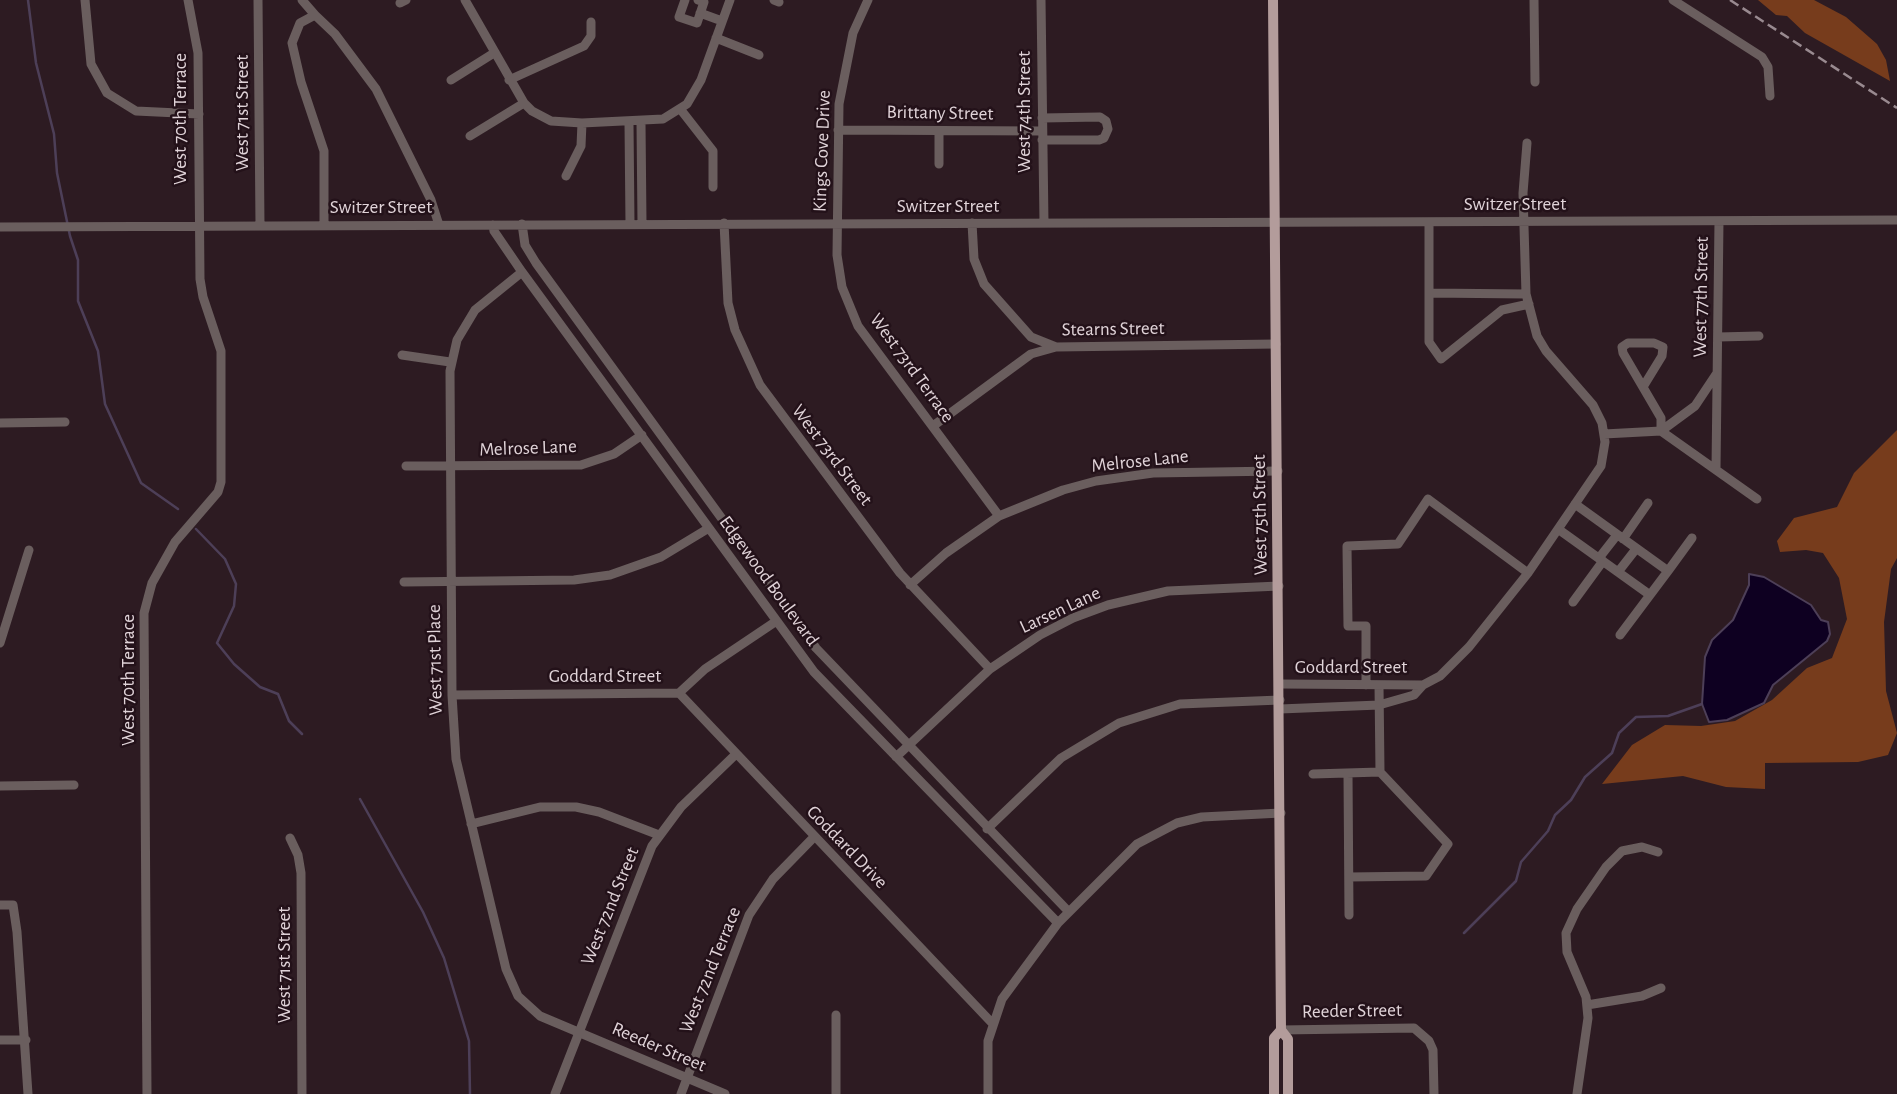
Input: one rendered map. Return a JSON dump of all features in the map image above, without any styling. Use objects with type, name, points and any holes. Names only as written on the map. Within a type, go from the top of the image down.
[{"type":"main road","name":"West 75th Street","points":[[1273,0],[1281,1030],[1288,1039],[1288,1094]]},
{"type":"main road","name":"West 75th Street","points":[[1275,1094],[1274,1038],[1281,1030]]},
{"type":"street","points":[[85,0],[91,64],[107,93],[136,111],[199,114]]},
{"type":"street","name":"West 70th Terrace","points":[[147,1094],[144,614],[152,583],[175,542],[218,492],[221,482],[221,351],[203,297],[198,225],[198,53],[188,0]]},
{"type":"street","name":"West 71st Street","points":[[258,0],[260,225]]},
{"type":"street","points":[[302,0],[335,34],[376,89],[431,200],[439,225]]},
{"type":"street","points":[[465,0],[524,103],[532,111],[551,121],[582,123],[641,122],[663,119],[681,110],[695,93],[730,0]]},
{"type":"street","points":[[685,0],[679,17],[696,23],[704,2],[698,0]]},
{"type":"street","name":"Kings Cove Drive","points":[[838,223],[838,130],[844,69],[853,33],[868,0]]},
{"type":"street","name":"West 74th Street","points":[[1041,0],[1044,223]]},
{"type":"street","points":[[1534,0],[1535,82]]},
{"type":"street","points":[[1673,0],[1762,57],[1768,67],[1770,96]]},
{"type":"street","points":[[700,13],[722,21]]},
{"type":"street","points":[[315,15],[300,23],[292,43],[326,160],[324,225]]},
{"type":"street","points":[[509,80],[584,46],[591,37],[591,22]]},
{"type":"street","points":[[716,38],[760,55]]},
{"type":"street","points":[[451,80],[494,53]]},
{"type":"street","points":[[470,136],[524,103]]},
{"type":"street","points":[[681,110],[713,150],[713,187]]},
{"type":"street","name":"Brittany Street","points":[[838,130],[939,131],[1099,140],[1108,129],[1106,121],[1100,117],[1042,118]]},
{"type":"street","points":[[629,122],[629,224]]},
{"type":"street","points":[[641,122],[642,223]]},
{"type":"street","points":[[566,176],[581,146],[582,123]]},
{"type":"street","points":[[939,131],[939,164]]},
{"type":"street","points":[[1527,143],[1524,222],[1527,299],[1541,344],[1593,405],[1604,435],[1661,431],[1757,499]]},
{"type":"street","name":"Switzer Street","points":[[0,227],[1897,220]]},
{"type":"street","name":"West 77th Street","points":[[1716,468],[1719,221]]},
{"type":"street","points":[[1429,222],[1429,342],[1441,359],[1502,310],[1527,299]]},
{"type":"street","name":"West 73rd Street","points":[[724,223],[728,303],[747,361],[776,409],[910,585],[990,669]]},
{"type":"street","name":"West 73rd Terrace","points":[[838,223],[840,277],[851,313],[999,516]]},
{"type":"street","points":[[972,223],[974,259],[984,284],[1031,337],[1056,347]]},
{"type":"street","name":"Edgewood Boulevard","points":[[522,224],[525,245],[536,262],[801,628],[842,678],[1069,912]]},
{"type":"street","name":"Edgewood Boulevard","points":[[494,225],[494,231],[523,272],[775,622],[814,672],[1058,923]]},
{"type":"street","name":"West 71st Place","points":[[523,272],[475,310],[463,328],[450,362],[452,695],[456,759],[513,987],[532,1010],[579,1033]]},
{"type":"street","points":[[1430,293],[1527,299]]},
{"type":"street","points":[[1718,337],[1759,336]]},
{"type":"street","points":[[1643,387],[1662,356],[1663,347],[1654,343],[1628,343],[1622,347],[1623,354],[1661,418],[1661,431]]},
{"type":"street","name":"Stearns Street","points":[[933,426],[1031,354],[1056,347],[1276,344]]},
{"type":"street","points":[[402,355],[450,362]]},
{"type":"street","name":"West 77th Street","points":[[1661,431],[1695,406],[1717,373]]},
{"type":"street","points":[[0,422],[65,422]]},
{"type":"street","name":"Melrose Lane","points":[[406,466],[581,465],[614,454],[642,435]]},
{"type":"street","name":"Goddard Street","points":[[987,829],[1061,758],[1119,723],[1180,704],[1379,705],[1414,695],[1423,685],[1440,676],[1469,647],[1528,573],[1601,466],[1604,435]]},
{"type":"street","name":"Melrose Lane","points":[[910,585],[946,553],[999,516],[1063,490],[1115,478],[1153,473],[1278,471]]},
{"type":"street","points":[[1366,685],[1366,626],[1348,626],[1347,546],[1398,544],[1428,499],[1528,573]]},
{"type":"street","points":[[1573,602],[1601,560],[1648,503]]},
{"type":"street","points":[[1574,504],[1668,571]]},
{"type":"street","points":[[404,582],[574,580],[610,575],[661,557],[709,528]]},
{"type":"street","points":[[1558,529],[1650,595]]},
{"type":"street","points":[[1620,635],[1692,538]]},
{"type":"street","points":[[1618,572],[1636,549]]},
{"type":"street","points":[[0,643],[29,550]]},
{"type":"street","name":"Larsen Lane","points":[[896,757],[990,669],[1040,635],[1108,605],[1190,588],[1279,586]]},
{"type":"street","name":"Goddard Street","points":[[452,695],[679,693],[705,668],[775,622]]},
{"type":"street","name":"Goddard Street","points":[[1280,684],[1423,685]]},
{"type":"street","points":[[1349,877],[1426,876],[1448,844],[1380,772],[1379,685]]},
{"type":"street","name":"Goddard Drive","points":[[679,693],[992,1023]]},
{"type":"street","name":"West 72nd Street","points":[[555,1094],[633,891],[659,835],[681,807],[735,755]]},
{"type":"street","points":[[1313,774],[1380,772]]},
{"type":"street","points":[[1348,774],[1349,915]]},
{"type":"street","points":[[0,786],[74,785]]},
{"type":"street","points":[[471,824],[540,807],[576,807],[599,812],[659,835]]},
{"type":"street","points":[[988,1094],[988,1041],[1002,999],[1058,923],[1137,844],[1157,831],[1202,817],[1281,813]]},
{"type":"street","name":"West 72nd Terrace","points":[[681,1094],[750,915],[774,879],[814,837]]},
{"type":"street","name":"West 71st Street","points":[[289,838],[298,855],[301,873],[303,1094]]},
{"type":"street","points":[[1577,1094],[1587,1005],[1578,975],[1567,952],[1566,933],[1577,909],[1606,867],[1622,851],[1642,847],[1658,852]]},
{"type":"street","points":[[0,905],[13,905],[26,1040],[28,1094]]},
{"type":"street","points":[[1587,1005],[1642,996],[1661,988]]},
{"type":"street","points":[[836,1015],[836,1094]]},
{"type":"street","name":"Reeder Street","points":[[1281,1030],[1392,1026],[1421,1032],[1433,1050],[1434,1094]]},
{"type":"street","name":"Reeder Street","points":[[579,1033],[725,1094]]},
{"type":"street","points":[[0,1040],[26,1040]]},
{"type":"shaded area","points":[[1758,0],[1814,0],[1846,17],[1877,44],[1886,60],[1890,81],[1805,33],[1787,16],[1776,15]]},
{"type":"shaded area","points":[[1897,430],[1897,558],[1891,569],[1884,622],[1886,691],[1897,733],[1888,755],[1858,762],[1765,763],[1765,789],[1726,787],[1683,776],[1602,784],[1632,745],[1665,725],[1701,726],[1735,721],[1772,700],[1807,668],[1832,658],[1847,619],[1839,578],[1823,553],[1806,550],[1780,552],[1777,541],[1794,518],[1837,507],[1854,473]]},
{"type":"shaded area","points":[[1749,574],[1764,577],[1811,605],[1821,620],[1828,622],[1830,634],[1827,641],[1773,685],[1764,703],[1727,720],[1709,722],[1702,704],[1705,657],[1712,640],[1733,620],[1749,585]]},
{"type":"waterway","points":[[28,0],[36,63],[54,134],[57,173],[70,236],[78,260],[78,301],[98,351],[105,404],[141,483],[178,509]]},
{"type":"waterway","points":[[196,529],[225,559],[236,584],[234,606],[217,643],[234,664],[260,687],[278,694],[289,721],[302,734]]},
{"type":"waterway","points":[[1464,933],[1516,881],[1521,862],[1548,831],[1555,815],[1571,800],[1585,777],[1612,753],[1619,733],[1636,717],[1668,716],[1702,704]]},
{"type":"waterway","points":[[360,799],[423,912],[444,958],[469,1041],[470,1094]]},
{"type":"railway","points":[[1730,0],[1897,108]]}]
